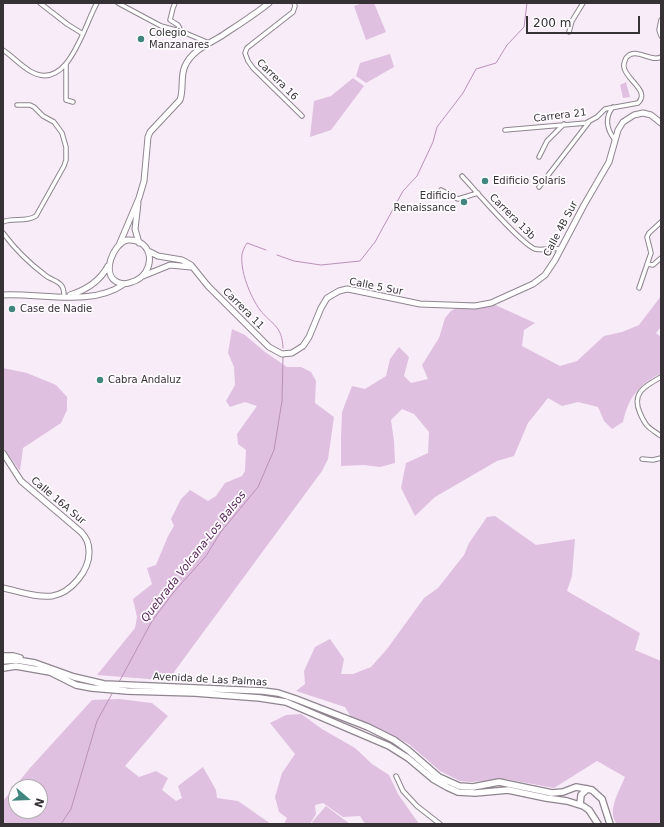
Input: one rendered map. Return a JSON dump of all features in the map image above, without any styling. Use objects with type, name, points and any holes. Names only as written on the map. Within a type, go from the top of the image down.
[{"type":"main road","points":[[65,296],[83,291],[103,275],[110,263],[119,245],[146,174],[146,144],[150,132],[180,100],[182,94],[182,76],[187,62],[198,50],[221,37],[269,3]]},
{"type":"main road","points":[[618,130],[626,119],[639,114],[651,115],[661,123]]},
{"type":"main road","name":"Calle 4B Sur","points":[[495,302],[538,282],[549,269],[608,162],[618,130]]},
{"type":"main road","points":[[138,198],[135,229],[139,243]]},
{"type":"main road","points":[[119,245],[127,240],[139,243],[148,251],[150,264],[142,277]]},
{"type":"main road","name":"Carrera 11","points":[[148,251],[158,256],[182,260],[192,267],[208,286],[269,347],[278,352],[288,354]]},
{"type":"main road","points":[[110,263],[109,273],[111,278],[124,284]]},
{"type":"main road","points":[[3,295],[85,297],[114,290],[124,284],[133,282],[170,265],[186,265],[192,267]]},
{"type":"main road","name":"Calle 5 Sur","points":[[288,354],[300,349],[306,342],[320,308],[327,298],[335,292],[353,290],[420,304],[475,306],[487,305],[495,302]]},
{"type":"main road","name":"Calle 16A Sur","points":[[3,453],[26,487],[81,532],[87,540],[89,553],[83,572],[69,588],[62,593],[44,596],[3,588]]},
{"type":"main road","points":[[3,656],[13,656],[26,661]]},
{"type":"main road","name":"Avenida de Las Palmas","points":[[3,661],[35,662],[74,677],[127,688],[260,698],[286,702],[389,746],[408,758],[433,779],[447,788],[458,792],[475,793],[508,790],[567,801],[597,812],[598,824]]},
{"type":"main road","name":"Avenida de Las Palmas","points":[[3,668],[16,666],[50,672],[76,685],[92,688],[113,690],[127,688],[263,691],[285,695],[368,727],[394,740],[439,777],[459,786],[473,787],[499,782],[552,793],[563,792],[576,787],[588,789]]},
{"type":"main road","points":[[580,805],[580,796],[588,789],[596,792],[604,803],[604,809],[610,824]]},
{"type":"main road","points":[[597,812],[604,803]]},
{"type":"street","points":[[40,3],[67,24],[83,34]]},
{"type":"street","points":[[3,50],[30,72],[47,75],[56,73],[66,64],[74,53],[97,3]]},
{"type":"street","points":[[118,3],[161,26],[181,31],[209,43]]},
{"type":"street","points":[[176,3],[170,20],[178,26],[181,31]]},
{"type":"street","name":"Carrera 16","points":[[294,3],[295,6],[292,12],[247,48],[245,53],[253,68],[302,116]]},
{"type":"street","points":[[569,32],[572,21],[583,3]]},
{"type":"street","points":[[661,20],[659,30],[661,36]]},
{"type":"street","points":[[615,140],[609,130],[607,120],[610,111],[613,107],[636,104],[642,99],[640,91],[623,66],[627,57],[640,54],[653,59],[661,57]]},
{"type":"street","points":[[66,64],[66,100],[73,102]]},
{"type":"street","points":[[3,222],[7,220],[28,220],[36,216],[61,173],[67,153],[65,139],[59,127],[54,122],[30,105],[17,105]]},
{"type":"street","name":"Carrera 21","points":[[505,130],[589,122],[605,109],[613,107]]},
{"type":"street","points":[[540,187],[589,122]]},
{"type":"street","points":[[539,157],[547,141],[564,124]]},
{"type":"street","points":[[609,130],[618,130]]},
{"type":"street","name":"Carrera 13b","points":[[462,176],[514,232],[531,246],[542,250],[553,248],[560,249]]},
{"type":"street","points":[[441,190],[458,199],[478,193]]},
{"type":"street","points":[[639,288],[651,253],[647,237],[649,233],[661,222]]},
{"type":"street","points":[[3,233],[30,263],[46,277],[59,283],[63,288],[65,296]]},
{"type":"street","points":[[647,264],[653,265],[661,258]]},
{"type":"street","points":[[661,377],[645,386],[637,398],[636,405],[647,427],[661,436]]},
{"type":"street","points":[[642,459],[653,460],[661,458]]},
{"type":"street","points":[[396,776],[403,791],[417,806],[440,824]]},
{"type":"shaded area","points":[[363,3],[374,3],[386,32],[366,40],[354,6]]},
{"type":"shaded area","points":[[390,54],[394,67],[366,83],[356,76],[360,63]]},
{"type":"shaded area","points":[[353,78],[364,86],[331,130],[310,137],[314,101],[331,96]]},
{"type":"shaded area","points":[[626,82],[630,97],[623,98],[620,85]]},
{"type":"shaded area","points":[[661,296],[661,327],[656,333],[661,337],[661,373],[640,387],[628,405],[623,422],[612,429],[604,421],[598,407],[578,402],[562,406],[548,398],[528,423],[514,456],[497,461],[435,497],[415,516],[401,488],[406,463],[428,453],[429,432],[414,414],[402,409],[391,420],[395,463],[380,467],[364,465],[341,466],[342,412],[352,386],[365,389],[386,376],[390,359],[399,347],[409,357],[404,376],[411,383],[428,379],[422,365],[439,338],[445,318],[451,311],[466,302],[491,303],[535,323],[524,330],[522,346],[560,366],[577,361],[604,336],[622,332],[639,325]]},
{"type":"shaded area","points":[[232,329],[245,335],[265,352],[287,367],[301,367],[311,372],[316,381],[315,403],[334,417],[328,459],[322,471],[174,672],[174,681],[97,675],[135,628],[137,617],[133,599],[152,584],[147,568],[156,565],[168,536],[174,526],[171,519],[181,499],[190,490],[208,501],[216,496],[225,483],[242,476],[245,471],[246,450],[238,444],[237,434],[257,406],[245,402],[230,407],[226,401],[235,385],[234,367],[228,353]]},
{"type":"shaded area","points":[[3,368],[27,373],[56,385],[67,397],[67,410],[61,423],[23,448],[20,471],[3,447]]},
{"type":"shaded area","points":[[495,516],[536,545],[575,539],[572,576],[567,591],[640,633],[635,650],[661,661],[661,824],[617,824],[614,819],[613,807],[625,777],[597,761],[554,788],[505,779],[471,782],[460,781],[440,771],[409,744],[380,729],[351,717],[345,707],[296,691],[305,684],[304,671],[315,647],[330,639],[344,659],[341,674],[353,674],[371,667],[387,649],[424,598],[438,588],[464,555],[469,543],[487,517]]},
{"type":"shaded area","points":[[119,699],[152,703],[168,716],[125,766],[139,777],[156,771],[168,778],[162,790],[176,801],[182,798],[178,786],[203,767],[216,790],[217,798],[238,801],[271,824],[3,824],[3,801],[8,795],[8,819],[48,819],[48,779],[21,779],[92,700]]},
{"type":"shaded area","points":[[301,714],[322,729],[355,748],[372,764],[389,775],[398,794],[419,824],[365,824],[360,816],[343,817],[323,803],[315,805],[316,814],[310,824],[284,824],[287,818],[279,812],[275,797],[282,773],[295,754],[270,723],[286,715]]},
{"type":"shaded area","points":[[326,806],[350,824],[314,824],[312,822]]},
{"type":"waterway","name":"Quebrada Volcana-Los Balsos","points":[[277,255],[294,261],[321,265],[360,261],[375,242],[403,191],[417,176],[433,142],[437,127],[463,93],[476,69],[496,63],[507,45],[524,27],[527,3]]},
{"type":"waterway","name":"Quebrada Volcana-Los Balsos","points":[[266,250],[247,243],[242,254],[244,275],[246,283],[260,310],[276,326],[281,334],[283,348]]},
{"type":"waterway","name":"Quebrada Volcana-Los Balsos","points":[[119,682],[152,621],[173,593],[206,556],[220,533],[258,487],[274,450],[282,401],[283,357]]},
{"type":"waterway","name":"Quebrada Volcana-Los Balsos","points":[[61,824],[71,809],[97,721],[113,692]]},
{"type":"place","name":"Colegio Manzanares","points":[[141,39]]},
{"type":"place","name":"Edificio Solaris","points":[[485,181]]},
{"type":"place","name":"Edificio Renaissance","points":[[464,202]]},
{"type":"place","name":"Case de Nadie","points":[[12,309]]},
{"type":"place","name":"Cabra Andaluz","points":[[100,380]]}]
